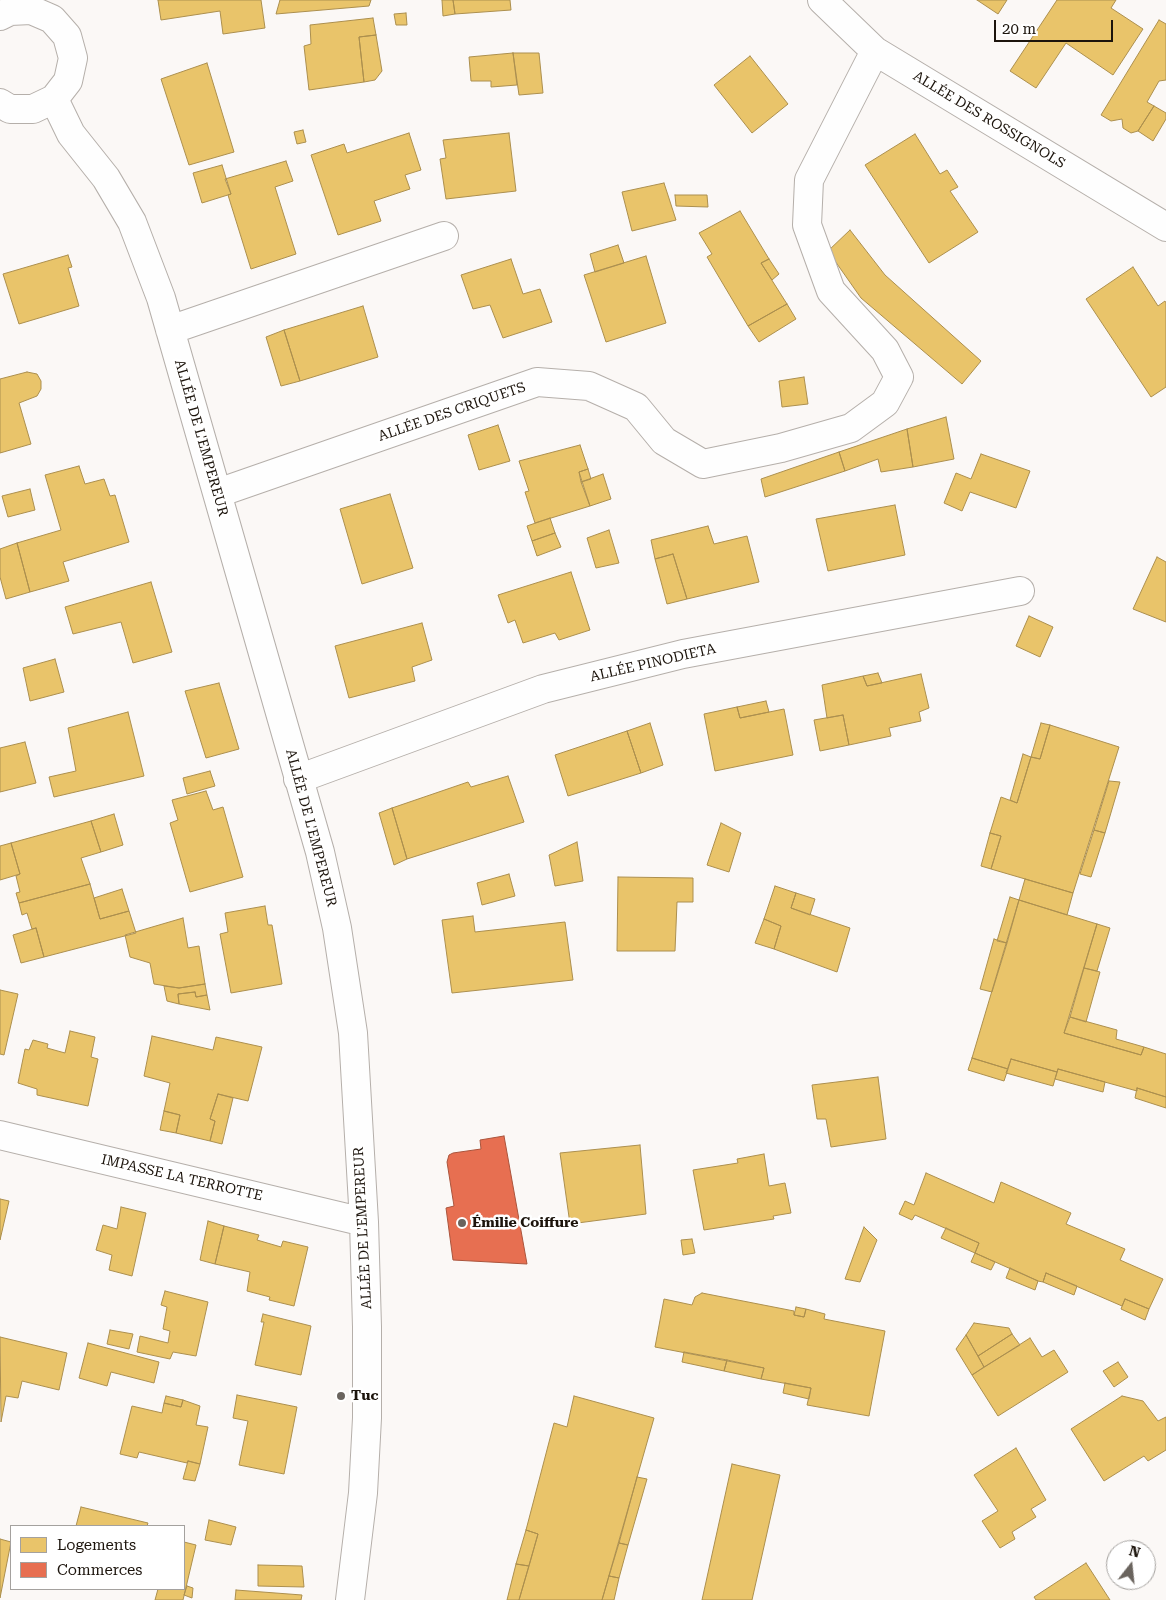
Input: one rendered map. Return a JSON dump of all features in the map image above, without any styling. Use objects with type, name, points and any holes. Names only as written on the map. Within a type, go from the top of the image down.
[{"type":"street","name":"ALLÉE DES ROSSIGNOLS","points":[[822,0],[874,51],[1166,227]]},
{"type":"street","points":[[0,16],[32,5],[52,19],[67,36],[73,58],[68,81],[54,99],[33,109],[10,109],[0,103]]},
{"type":"street","name":"ALLÉE DES CRIQUETS","points":[[218,493],[537,382],[589,386],[636,407],[664,441],[703,464],[781,448],[851,428],[885,403],[899,377],[885,350],[831,291],[807,226],[809,180],[874,51]]},
{"type":"street","name":"ALLÉE DE L'EMPEREUR","points":[[54,99],[71,134],[106,178],[132,222],[161,298],[320,852],[337,928],[352,1034],[364,1222],[368,1327],[367,1418],[362,1502],[350,1600]]},
{"type":"street","points":[[170,330],[444,236]]},
{"type":"street","name":"ALLÉE PINODIETA","points":[[298,779],[543,689],[683,654],[1020,591]]},
{"type":"street","name":"IMPASSE LA TERROTTE","points":[[0,1135],[364,1222]]},
{"type":"building: Logements","points":[[158,0],[261,0],[265,28],[223,34],[220,11],[161,20]]},
{"type":"building: Logements","points":[[280,0],[371,0],[369,6],[276,14]]},
{"type":"building: Logements","points":[[442,0],[453,0],[455,14],[443,16]]},
{"type":"building: Logements","points":[[453,0],[510,0],[511,10],[455,14]]},
{"type":"building: Logements","points":[[977,0],[1007,0],[998,14]]},
{"type":"building: Logements","points":[[1057,0],[1116,0],[1111,8],[1143,29],[1113,75],[1066,43],[1036,88],[1010,71]]},
{"type":"building: Logements","points":[[406,13],[407,25],[396,25],[394,14]]},
{"type":"building: Logements","points":[[373,18],[376,35],[359,37],[364,82],[309,90],[304,46],[311,44],[310,25]]},
{"type":"building: Logements","points":[[1159,20],[1166,24],[1166,80],[1159,81],[1147,102],[1154,106],[1138,131],[1131,133],[1123,128],[1122,119],[1111,121],[1101,115]]},
{"type":"building: Logements","points":[[376,35],[382,71],[375,80],[364,82],[359,37]]},
{"type":"building: Logements","points":[[513,53],[539,53],[543,93],[519,95]]},
{"type":"building: Logements","points":[[513,53],[517,85],[491,87],[491,81],[471,81],[469,57]]},
{"type":"building: Logements","points":[[750,56],[788,104],[752,133],[714,85]]},
{"type":"building: Logements","points":[[207,63],[234,152],[189,165],[161,79]]},
{"type":"building: Logements","points":[[1154,106],[1166,113],[1166,119],[1153,141],[1138,131]]},
{"type":"building: Logements","points":[[303,130],[306,142],[297,144],[294,132]]},
{"type":"building: Logements","points":[[409,133],[421,170],[405,175],[410,189],[374,201],[381,221],[338,235],[311,155],[344,144],[347,153]]},
{"type":"building: Logements","points":[[509,133],[516,191],[446,199],[440,159],[446,158],[443,140]]},
{"type":"building: Logements","points":[[915,134],[940,174],[947,170],[958,187],[950,191],[978,232],[929,263],[865,165]]},
{"type":"building: Logements","points":[[286,161],[293,181],[275,187],[296,254],[251,269],[228,195],[231,194],[225,179]]},
{"type":"building: Logements","points":[[222,165],[231,194],[202,203],[193,173]]},
{"type":"building: Logements","points":[[664,183],[676,220],[632,231],[622,192]]},
{"type":"building: Logements","points":[[675,195],[707,195],[708,207],[676,206]]},
{"type":"building: Logements","points":[[740,211],[769,259],[761,263],[787,304],[748,326],[707,257],[712,254],[699,233]]},
{"type":"building: Logements","points":[[850,230],[885,275],[981,361],[962,384],[861,298],[828,251]]},
{"type":"building: Logements","points":[[618,245],[624,263],[595,272],[590,254]]},
{"type":"building: Logements","points":[[68,255],[72,267],[68,268],[79,306],[19,324],[3,274]]},
{"type":"building: Logements","points":[[646,256],[666,323],[606,342],[584,275]]},
{"type":"building: Logements","points":[[511,259],[523,294],[540,289],[552,322],[503,338],[490,305],[473,309],[461,275]]},
{"type":"building: Logements","points":[[769,259],[779,274],[772,280],[761,263]]},
{"type":"building: Logements","points":[[1133,267],[1158,306],[1165,301],[1166,303],[1166,387],[1151,397],[1086,299]]},
{"type":"building: Logements","points":[[787,304],[796,319],[759,342],[748,326]]},
{"type":"building: Logements","points":[[363,306],[378,357],[300,381],[284,330]]},
{"type":"building: Logements","points":[[284,330],[300,381],[281,386],[266,337]]},
{"type":"building: Logements","points":[[27,372],[37,374],[41,381],[41,389],[37,396],[19,403],[31,444],[0,453],[0,379]]},
{"type":"building: Logements","points":[[804,377],[808,404],[782,407],[779,381]]},
{"type":"building: Logements","points":[[946,417],[954,459],[913,467],[907,429]]},
{"type":"building: Logements","points":[[498,425],[510,461],[479,470],[468,435]]},
{"type":"building: Logements","points":[[907,429],[913,467],[881,472],[878,459],[845,471],[839,452]]},
{"type":"building: Logements","points":[[580,445],[588,469],[579,472],[590,506],[535,523],[525,492],[529,491],[519,461]]},
{"type":"building: Logements","points":[[839,452],[845,471],[765,497],[761,479]]},
{"type":"building: Logements","points":[[981,454],[1030,471],[1016,508],[970,492],[962,511],[944,503],[956,473],[971,479]]},
{"type":"building: Logements","points":[[79,466],[85,484],[104,479],[110,496],[115,495],[129,542],[63,562],[69,581],[30,592],[17,543],[61,530],[45,475]]},
{"type":"building: Logements","points":[[588,469],[591,479],[581,482],[579,472]]},
{"type":"building: Logements","points":[[603,474],[611,499],[590,506],[581,482]]},
{"type":"building: Logements","points":[[30,489],[35,510],[8,517],[2,496]]},
{"type":"building: Logements","points":[[390,494],[413,568],[362,584],[340,509]]},
{"type":"building: Logements","points":[[895,505],[905,555],[828,571],[816,519]]},
{"type":"building: Logements","points":[[550,518],[555,533],[532,541],[527,526]]},
{"type":"building: Logements","points":[[708,526],[714,544],[747,536],[759,582],[687,599],[673,554],[655,559],[651,540]]},
{"type":"building: Logements","points":[[609,530],[619,563],[596,568],[587,538]]},
{"type":"building: Logements","points":[[555,533],[561,547],[537,556],[532,541]]},
{"type":"building: Logements","points":[[17,543],[30,592],[6,599],[0,577],[0,549]]},
{"type":"building: Logements","points":[[673,554],[687,599],[667,604],[655,559]]},
{"type":"building: Logements","points":[[1157,557],[1166,562],[1166,622],[1133,609]]},
{"type":"building: Logements","points":[[571,572],[590,630],[559,640],[555,633],[523,643],[515,620],[508,623],[498,595]]},
{"type":"building: Logements","points":[[151,582],[172,652],[133,663],[121,622],[73,634],[65,607]]},
{"type":"building: Logements","points":[[1029,616],[1053,627],[1040,657],[1016,646]]},
{"type":"building: Logements","points":[[422,623],[432,660],[412,667],[415,681],[349,698],[335,646]]},
{"type":"building: Logements","points":[[55,659],[64,692],[30,701],[23,668]]},
{"type":"building: Logements","points":[[878,673],[882,683],[867,686],[863,676]]},
{"type":"building: Logements","points":[[921,674],[929,708],[919,712],[921,721],[889,728],[891,736],[849,745],[843,715],[827,718],[822,685],[863,676],[867,686]]},
{"type":"building: Logements","points":[[219,683],[239,749],[206,758],[185,691]]},
{"type":"building: Logements","points":[[766,701],[769,712],[740,718],[737,707]]},
{"type":"building: Logements","points":[[737,707],[740,718],[784,709],[793,755],[715,771],[704,714]]},
{"type":"building: Logements","points":[[128,712],[144,776],[54,797],[49,777],[76,771],[68,728]]},
{"type":"building: Logements","points":[[843,715],[849,745],[820,751],[814,720]]},
{"type":"building: Logements","points":[[650,723],[663,765],[641,773],[627,731]]},
{"type":"building: Logements","points":[[1041,723],[1050,725],[1040,759],[1031,757]]},
{"type":"building: Logements","points":[[1050,725],[1119,747],[1073,893],[991,869],[1001,836],[990,833],[1001,797],[1017,803],[1031,757],[1040,759]]},
{"type":"building: Logements","points":[[627,731],[641,773],[568,796],[555,755]]},
{"type":"building: Logements","points":[[25,742],[36,783],[0,792],[0,748]]},
{"type":"building: Logements","points":[[1023,754],[1031,757],[1017,803],[1010,800]]},
{"type":"building: Logements","points":[[210,771],[215,786],[187,794],[183,778]]},
{"type":"building: Logements","points":[[508,776],[524,822],[407,859],[392,808],[468,782],[471,787]]},
{"type":"building: Logements","points":[[1109,781],[1120,782],[1105,833],[1094,830]]},
{"type":"building: Logements","points":[[206,791],[213,810],[223,807],[243,877],[190,892],[170,823],[178,820],[172,800]]},
{"type":"building: Logements","points":[[392,808],[407,859],[394,865],[379,813]]},
{"type":"building: Logements","points":[[114,814],[123,845],[101,852],[91,821]]},
{"type":"building: Logements","points":[[91,821],[101,852],[81,858],[90,884],[19,903],[16,893],[20,892],[16,876],[20,874],[11,843]]},
{"type":"building: Logements","points":[[721,823],[741,833],[729,872],[707,865]]},
{"type":"building: Logements","points":[[1094,830],[1105,833],[1091,877],[1080,874]]},
{"type":"building: Logements","points":[[990,833],[1001,836],[991,869],[981,866]]},
{"type":"building: Logements","points":[[577,842],[583,881],[555,886],[549,855]]},
{"type":"building: Logements","points":[[11,843],[20,874],[0,880],[0,846]]},
{"type":"building: Logements","points":[[509,874],[515,896],[482,905],[477,883]]},
{"type":"building: Logements","points":[[618,877],[693,878],[693,902],[677,902],[675,951],[617,951]]},
{"type":"building: Logements","points":[[1025,879],[1073,893],[1067,915],[1019,900]]},
{"type":"building: Logements","points":[[90,884],[100,919],[129,911],[136,933],[44,957],[36,928],[32,929],[27,913],[22,915],[19,903]]},
{"type":"building: Logements","points":[[775,886],[796,893],[791,908],[850,928],[837,972],[774,949],[781,926],[764,919]]},
{"type":"building: Logements","points":[[122,889],[129,911],[100,919],[94,898]]},
{"type":"building: Logements","points":[[796,893],[815,899],[810,915],[791,908]]},
{"type":"building: Logements","points":[[1010,897],[1019,900],[1007,943],[997,941]]},
{"type":"building: Logements","points":[[1019,900],[1097,924],[1064,1033],[1141,1055],[1144,1047],[1166,1054],[1166,1097],[1137,1088],[1137,1091],[1058,1069],[1057,1072],[1011,1059],[1008,1069],[972,1058]]},
{"type":"building: Logements","points":[[265,906],[268,925],[272,925],[282,984],[231,993],[220,934],[228,932],[225,913]]},
{"type":"building: Logements","points":[[473,916],[475,932],[565,922],[573,980],[452,993],[442,920]]},
{"type":"building: Logements","points":[[183,918],[188,948],[199,946],[205,984],[179,988],[154,984],[150,963],[130,957],[125,935]]},
{"type":"building: Logements","points":[[764,919],[781,926],[774,949],[755,943]]},
{"type":"building: Logements","points":[[1097,924],[1110,928],[1097,971],[1084,968]]},
{"type":"building: Logements","points":[[36,928],[44,957],[21,963],[13,935]]},
{"type":"building: Logements","points":[[994,939],[1007,943],[992,992],[980,989]]},
{"type":"building: Logements","points":[[1084,968],[1100,972],[1086,1022],[1070,1017]]},
{"type":"building: Logements","points":[[205,984],[207,995],[196,997],[195,992],[178,994],[179,1004],[167,1001],[164,986],[179,988]]},
{"type":"building: Logements","points":[[0,990],[18,994],[4,1055],[0,1054]]},
{"type":"building: Logements","points":[[195,992],[196,997],[207,995],[210,1010],[179,1004],[178,994]]},
{"type":"building: Logements","points":[[1070,1017],[1117,1030],[1116,1039],[1144,1047],[1141,1055],[1064,1033]]},
{"type":"building: Logements","points":[[70,1031],[95,1037],[91,1057],[98,1059],[88,1106],[37,1095],[37,1089],[18,1083],[25,1049],[29,1050],[33,1040],[48,1044],[47,1048],[65,1053]]},
{"type":"building: Logements","points":[[152,1036],[213,1050],[216,1037],[262,1047],[248,1101],[218,1094],[210,1119],[215,1121],[210,1141],[176,1133],[180,1115],[164,1111],[170,1083],[144,1076]]},
{"type":"building: Logements","points":[[972,1058],[1008,1069],[1004,1081],[968,1070]]},
{"type":"building: Logements","points":[[1011,1059],[1057,1072],[1053,1086],[1006,1073]]},
{"type":"building: Logements","points":[[1058,1069],[1105,1082],[1103,1092],[1055,1079]]},
{"type":"building: Logements","points":[[878,1077],[886,1139],[831,1147],[826,1119],[817,1119],[812,1085]]},
{"type":"building: Logements","points":[[1137,1088],[1166,1097],[1166,1108],[1135,1098]]},
{"type":"building: Logements","points":[[218,1094],[233,1098],[222,1144],[210,1141],[215,1121],[210,1119]]},
{"type":"building: Logements","points":[[164,1111],[180,1115],[176,1133],[160,1130]]},
{"type":"building: Logements","points":[[640,1145],[646,1214],[570,1224],[560,1153]]},
{"type":"building: Logements","points":[[764,1154],[769,1186],[785,1183],[791,1213],[773,1216],[774,1219],[704,1230],[693,1170],[738,1163],[737,1159]]},
{"type":"building: Logements","points":[[926,1173],[994,1203],[1001,1182],[1071,1213],[1066,1224],[1125,1249],[1120,1260],[1163,1279],[1149,1309],[1125,1299],[1122,1306],[1046,1273],[1043,1282],[1038,1281],[975,1253],[979,1243],[915,1215],[912,1220],[899,1214],[905,1201],[914,1205]]},
{"type":"building: Logements","points":[[0,1199],[9,1201],[0,1240]]},
{"type":"building: Logements","points":[[121,1207],[146,1213],[132,1276],[109,1270],[112,1255],[96,1250],[103,1225],[117,1229]]},
{"type":"building: Logements","points":[[208,1221],[224,1226],[215,1264],[200,1260]]},
{"type":"building: Logements","points":[[224,1226],[259,1235],[257,1240],[281,1247],[283,1241],[308,1247],[294,1306],[269,1300],[270,1297],[247,1291],[250,1272],[215,1264]]},
{"type":"building: Logements","points":[[864,1227],[877,1240],[860,1282],[845,1279]]},
{"type":"building: Logements","points":[[946,1228],[979,1243],[975,1253],[941,1238]]},
{"type":"building: Logements","points":[[692,1239],[695,1253],[683,1255],[681,1240]]},
{"type":"building: Logements","points":[[975,1253],[995,1262],[991,1270],[971,1262]]},
{"type":"building: Logements","points":[[1010,1268],[1038,1281],[1035,1290],[1006,1278]]},
{"type":"building: Logements","points":[[1046,1273],[1077,1286],[1074,1295],[1043,1282]]},
{"type":"building: Logements","points":[[165,1291],[208,1302],[196,1356],[173,1352],[170,1359],[137,1352],[140,1336],[168,1343],[170,1331],[163,1329],[167,1307],[161,1305]]},
{"type":"building: Logements","points":[[702,1293],[794,1311],[794,1315],[804,1317],[806,1309],[825,1314],[824,1319],[885,1331],[869,1416],[807,1405],[811,1388],[761,1379],[764,1368],[655,1347],[664,1299],[692,1305],[695,1297]]},
{"type":"building: Logements","points":[[1125,1299],[1149,1309],[1145,1320],[1121,1309]]},
{"type":"building: Logements","points":[[796,1307],[806,1309],[804,1317],[794,1315]]},
{"type":"building: Logements","points":[[263,1314],[311,1326],[301,1375],[255,1365],[264,1322],[261,1322]]},
{"type":"building: Logements","points":[[974,1323],[1009,1328],[1012,1334],[978,1356],[966,1335]]},
{"type":"building: Logements","points":[[110,1330],[133,1334],[129,1349],[107,1344]]},
{"type":"building: Logements","points":[[1012,1334],[1020,1345],[984,1367],[978,1356]]},
{"type":"building: Logements","points":[[966,1335],[984,1367],[972,1375],[956,1349]]},
{"type":"building: Logements","points":[[0,1337],[67,1353],[59,1390],[22,1381],[18,1398],[6,1396],[1,1422]]},
{"type":"building: Logements","points":[[1030,1338],[1042,1357],[1054,1350],[1068,1372],[998,1416],[972,1375]]},
{"type":"building: Logements","points":[[88,1343],[159,1362],[154,1383],[111,1372],[107,1386],[79,1378]]},
{"type":"building: Logements","points":[[684,1352],[727,1360],[724,1371],[682,1362]]},
{"type":"building: Logements","points":[[727,1360],[764,1368],[761,1379],[724,1371]]},
{"type":"building: Logements","points":[[1118,1362],[1128,1377],[1114,1387],[1103,1371]]},
{"type":"building: Logements","points":[[785,1383],[811,1388],[809,1399],[783,1393]]},
{"type":"building: Logements","points":[[237,1395],[297,1407],[284,1474],[239,1465],[248,1421],[233,1418]]},
{"type":"building: Logements","points":[[166,1396],[183,1400],[181,1407],[164,1403]]},
{"type":"building: Logements","points":[[574,1396],[654,1418],[602,1600],[519,1600],[538,1534],[526,1530],[554,1423],[567,1427]]},
{"type":"building: Logements","points":[[1122,1396],[1143,1401],[1158,1421],[1166,1417],[1166,1450],[1148,1461],[1144,1456],[1104,1481],[1071,1429]]},
{"type":"building: Logements","points":[[183,1400],[200,1406],[196,1425],[208,1427],[200,1464],[188,1461],[187,1463],[139,1452],[137,1458],[120,1454],[132,1406],[162,1413],[164,1403],[181,1407]]},
{"type":"building: Logements","points":[[1016,1448],[1046,1500],[1031,1509],[1036,1517],[1012,1532],[1015,1539],[1000,1548],[982,1521],[998,1511],[974,1475]]},
{"type":"building: Logements","points":[[188,1461],[200,1464],[195,1481],[183,1479]]},
{"type":"building: Logements","points":[[732,1464],[780,1475],[752,1600],[702,1600]]},
{"type":"building: Logements","points":[[637,1477],[647,1479],[628,1545],[619,1543]]},
{"type":"building: Logements","points":[[81,1507],[148,1523],[147,1525],[76,1525]]},
{"type":"building: Logements","points":[[209,1520],[236,1527],[231,1545],[205,1540]]},
{"type":"building: Logements","points":[[526,1530],[538,1534],[529,1566],[516,1564]]},
{"type":"building: Logements","points":[[0,1539],[10,1542],[10,1547],[0,1598]]},
{"type":"building: Logements","points":[[185,1542],[196,1545],[183,1600],[155,1600],[158,1590],[185,1590]]},
{"type":"building: Logements","points":[[619,1543],[628,1545],[619,1578],[609,1576]]},
{"type":"building: Logements","points":[[1086,1563],[1110,1600],[1036,1600],[1034,1597]]},
{"type":"building: Logements","points":[[516,1564],[529,1566],[519,1600],[507,1600]]},
{"type":"building: Logements","points":[[258,1565],[302,1566],[304,1587],[258,1586]]},
{"type":"building: Logements","points":[[609,1576],[619,1578],[614,1600],[602,1600]]},
{"type":"building: Logements","points":[[187,1586],[193,1588],[192,1598],[184,1595]]},
{"type":"building: Logements","points":[[236,1590],[302,1595],[301,1600],[235,1600]]},
{"type":"building: Commerces","points":[[504,1136],[527,1264],[453,1260],[446,1208],[454,1206],[447,1162],[449,1155],[481,1149],[480,1140]]},
{"type":"place","name":"Émilie Coiffure","points":[[462,1223]]},
{"type":"place","name":"Tuc","points":[[341,1396]]}]
